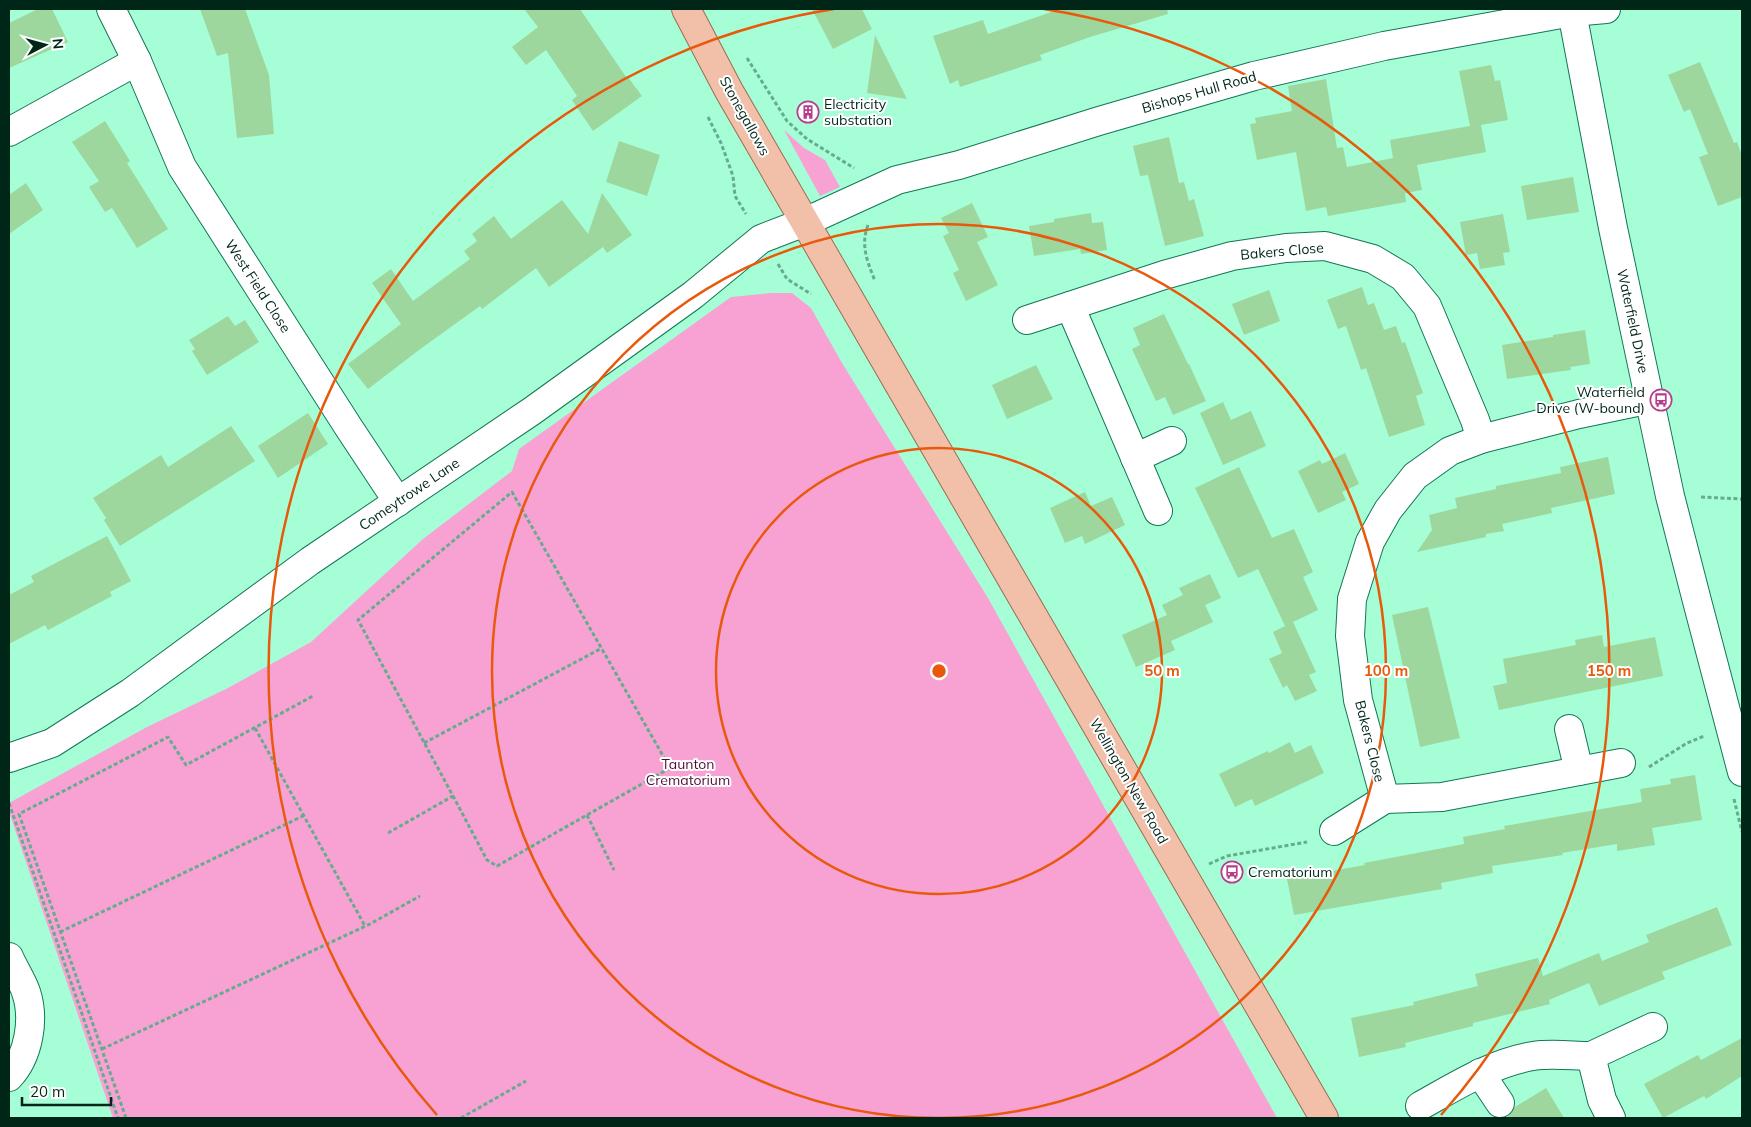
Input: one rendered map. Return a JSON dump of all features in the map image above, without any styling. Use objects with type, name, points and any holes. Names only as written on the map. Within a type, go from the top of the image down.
[{"type":"main road","name":"Stonegallows","points":[[686,9],[729,91],[857,313]]},
{"type":"main road","name":"Wellington New Road","points":[[857,313],[1324,1118]]},
{"type":"street","name":"West Field Close","points":[[111,9],[137,61],[182,168],[398,502]]},
{"type":"street","name":"Bishops Hull Road","points":[[805,222],[885,185],[959,165],[1099,121],[1254,76],[1384,46],[1572,12],[1606,9]]},
{"type":"street","name":"Waterfield Drive","points":[[1572,12],[1613,228],[1651,399],[1670,496],[1742,772]]},
{"type":"street","points":[[9,132],[137,61]]},
{"type":"street","name":"Comeytrowe Lane","points":[[9,758],[52,743],[130,693],[310,561],[532,411],[693,295],[762,239],[805,222]]},
{"type":"street","name":"Bakers Close","points":[[1027,320],[1164,274],[1232,256],[1286,248],[1325,246],[1373,258],[1403,276],[1427,306],[1475,420],[1481,439]]},
{"type":"street","points":[[1070,306],[1158,511]]},
{"type":"street","name":"Bakers Close","points":[[1385,799],[1358,700],[1350,636],[1352,599],[1370,542],[1388,510],[1415,476],[1450,451],[1481,439],[1579,414],[1651,399]]},
{"type":"street","points":[[1135,458],[1172,441]]},
{"type":"street","points":[[1569,729],[1579,771]]},
{"type":"street","name":"Bakers Close","points":[[1334,831],[1385,799],[1442,797],[1621,763]]},
{"type":"street","points":[[9,957],[26,992],[31,1017],[22,1058],[9,1077]]},
{"type":"street","points":[[1420,1106],[1480,1073],[1499,1065],[1534,1056],[1592,1056],[1653,1027]]},
{"type":"street","points":[[1592,1056],[1602,1100],[1611,1118]]},
{"type":"street","points":[[1480,1073],[1500,1103]]},
{"type":"path","points":[[704,109],[721,143],[733,176],[735,196],[787,279],[814,297],[857,313],[879,289],[865,256],[866,230],[877,200],[885,185],[869,178],[807,139],[787,122],[744,53],[712,56]]},
{"type":"path","points":[[512,492],[670,768],[497,866],[487,860],[424,743],[358,620],[512,492]]},
{"type":"path","points":[[1670,496],[1742,499]]},
{"type":"path","points":[[424,743],[602,648]]},
{"type":"path","points":[[126,1118],[19,814],[168,737],[186,765],[313,696]]},
{"type":"path","points":[[255,728],[365,926]]},
{"type":"path","points":[[1621,763],[1642,770],[1702,736],[1732,729]]},
{"type":"path","points":[[388,833],[453,796]]},
{"type":"path","points":[[9,803],[118,1118]]},
{"type":"path","points":[[587,815],[614,870]]},
{"type":"path","points":[[60,932],[303,816]]},
{"type":"path","points":[[1182,874],[1227,856],[1324,838],[1334,831]]},
{"type":"path","points":[[102,1049],[365,926],[420,896]]},
{"type":"path","points":[[461,1118],[467,1117],[526,1081]]},
{"type":"green space","points":[[784,130],[804,148],[825,160],[840,187],[820,196]]},
{"type":"green space","name":"Taunton Crematorium","points":[[792,293],[811,308],[842,363],[988,598],[1277,1118],[113,1118],[9,812],[9,803],[147,727],[228,688],[311,642],[423,539],[512,471],[519,449],[731,297]]},
{"type":"building","points":[[38,9],[52,9],[68,42],[9,68],[9,23]]},
{"type":"building","points":[[200,9],[245,9],[269,75],[274,134],[237,138],[228,53],[217,56]]},
{"type":"building","points":[[524,9],[580,9],[626,77],[642,96],[593,131],[572,100],[577,96],[546,50],[526,65],[512,47],[538,27]]},
{"type":"building","points":[[812,9],[862,9],[872,29],[833,49]]},
{"type":"building","points":[[1060,9],[1167,9],[1168,14],[1090,37],[1040,55],[1042,60],[960,87],[958,80],[950,84],[933,36],[983,20],[988,34]]},
{"type":"building","points":[[875,35],[907,99],[867,93]]},
{"type":"building","points":[[1700,62],[1734,143],[1737,142],[1742,156],[1742,197],[1718,206],[1699,157],[1708,154],[1690,109],[1684,112],[1668,75]]},
{"type":"building","points":[[1491,65],[1495,81],[1500,80],[1508,120],[1481,125],[1486,152],[1417,165],[1422,190],[1405,193],[1406,202],[1328,216],[1326,207],[1306,211],[1296,152],[1257,160],[1250,124],[1256,123],[1255,118],[1292,111],[1288,86],[1326,79],[1337,148],[1343,147],[1347,167],[1393,158],[1390,140],[1470,126],[1459,71]]},
{"type":"building","points":[[105,121],[130,161],[127,163],[168,229],[137,248],[112,208],[105,212],[89,187],[99,181],[72,142]]},
{"type":"building","points":[[1169,137],[1179,183],[1184,182],[1189,201],[1194,199],[1204,236],[1165,246],[1148,175],[1140,176],[1133,146]]},
{"type":"building","points":[[619,141],[660,155],[647,196],[606,182]]},
{"type":"building","points":[[1573,177],[1579,212],[1527,220],[1521,186]]},
{"type":"building","points":[[26,183],[43,210],[9,234],[9,195]]},
{"type":"building","points":[[602,193],[632,235],[607,253],[603,247],[549,287],[536,268],[482,309],[480,306],[368,389],[348,364],[401,324],[372,283],[391,269],[413,301],[470,259],[464,251],[477,241],[472,234],[494,216],[511,239],[562,200],[588,234]]},
{"type":"building","points":[[972,203],[988,237],[977,242],[998,285],[966,301],[953,273],[959,270],[943,236],[949,233],[941,218]]},
{"type":"building","points":[[1091,213],[1092,223],[1103,222],[1107,250],[1081,254],[1080,249],[1034,256],[1029,226],[1054,222],[1054,219]]},
{"type":"building","points":[[1503,214],[1510,252],[1503,253],[1505,265],[1480,269],[1477,253],[1466,255],[1460,222]]},
{"type":"building","points":[[1362,287],[1368,305],[1374,303],[1384,330],[1396,326],[1402,343],[1405,342],[1423,393],[1416,396],[1425,425],[1389,437],[1366,368],[1361,370],[1346,326],[1338,329],[1327,300]]},
{"type":"building","points":[[1269,290],[1280,321],[1244,335],[1232,304]]},
{"type":"building","points":[[1164,314],[1206,401],[1173,415],[1165,397],[1156,401],[1132,349],[1140,345],[1133,328]]},
{"type":"building","points":[[228,316],[235,326],[245,320],[259,342],[207,375],[192,351],[195,349],[189,340]]},
{"type":"building","points":[[1585,330],[1590,364],[1570,367],[1571,370],[1507,379],[1502,345]]},
{"type":"building","points":[[1036,365],[1053,399],[1007,419],[992,385]]},
{"type":"building","points":[[1223,402],[1231,420],[1251,411],[1266,446],[1223,465],[1200,413]]},
{"type":"building","points":[[308,413],[328,444],[278,478],[258,446]]},
{"type":"building","points":[[231,426],[255,461],[120,546],[104,520],[106,518],[93,498],[161,455],[168,467]]},
{"type":"building","points":[[1345,453],[1359,484],[1342,492],[1346,500],[1318,513],[1298,471],[1320,460],[1322,464]]},
{"type":"building","points":[[1608,457],[1615,494],[1551,508],[1552,513],[1502,524],[1504,531],[1486,534],[1486,537],[1417,552],[1432,530],[1429,515],[1457,508],[1455,498],[1496,489],[1496,486],[1561,473],[1560,467]]},
{"type":"building","points":[[1239,467],[1272,538],[1294,529],[1313,572],[1303,577],[1318,610],[1293,622],[1316,672],[1309,675],[1317,691],[1295,701],[1287,685],[1283,688],[1269,659],[1282,653],[1273,632],[1285,626],[1258,569],[1238,578],[1195,488]]},
{"type":"building","points":[[1085,492],[1091,506],[1112,497],[1125,525],[1085,544],[1082,536],[1065,543],[1050,508]]},
{"type":"building","points":[[107,536],[131,581],[110,592],[112,596],[48,630],[45,625],[9,644],[9,595],[34,582],[31,576]]},
{"type":"building","points":[[1210,574],[1221,598],[1205,605],[1213,622],[1171,641],[1175,650],[1136,667],[1122,635],[1167,615],[1162,605],[1183,595],[1179,588]]},
{"type":"building","points":[[1428,607],[1460,738],[1420,747],[1392,615]]},
{"type":"building","points":[[1602,635],[1604,647],[1655,637],[1663,676],[1499,710],[1493,686],[1507,683],[1503,659],[1576,645],[1575,640]]},
{"type":"building","points":[[1290,742],[1295,753],[1311,745],[1324,773],[1255,806],[1252,799],[1235,807],[1219,774]]},
{"type":"building","points":[[1695,775],[1702,820],[1652,828],[1655,845],[1617,851],[1617,844],[1492,866],[1493,873],[1441,883],[1442,889],[1294,915],[1287,879],[1464,844],[1463,837],[1505,829],[1504,826],[1642,802],[1640,789],[1671,784],[1670,779]]},
{"type":"building","points":[[1717,907],[1732,945],[1662,972],[1665,979],[1599,1006],[1589,983],[1549,1000],[1550,1004],[1473,1023],[1473,1026],[1405,1043],[1406,1047],[1359,1057],[1351,1018],[1414,1005],[1413,1002],[1478,986],[1475,974],[1538,958],[1543,976],[1599,953],[1602,961],[1649,942],[1646,935]]},
{"type":"building","points":[[1742,1038],[1742,1076],[1706,1099],[1704,1096],[1663,1118],[1644,1084],[1698,1055],[1701,1060]]},
{"type":"building","points":[[1546,1088],[1564,1118],[1502,1118],[1509,1116],[1515,1107]]},
{"type":"place","name":"Electricity substation","points":[[808,112]]},
{"type":"place","name":"Waterfield Drive (W-bound)","points":[[1661,400]]},
{"type":"place","name":"Crematorium","points":[[1232,872]]}]
